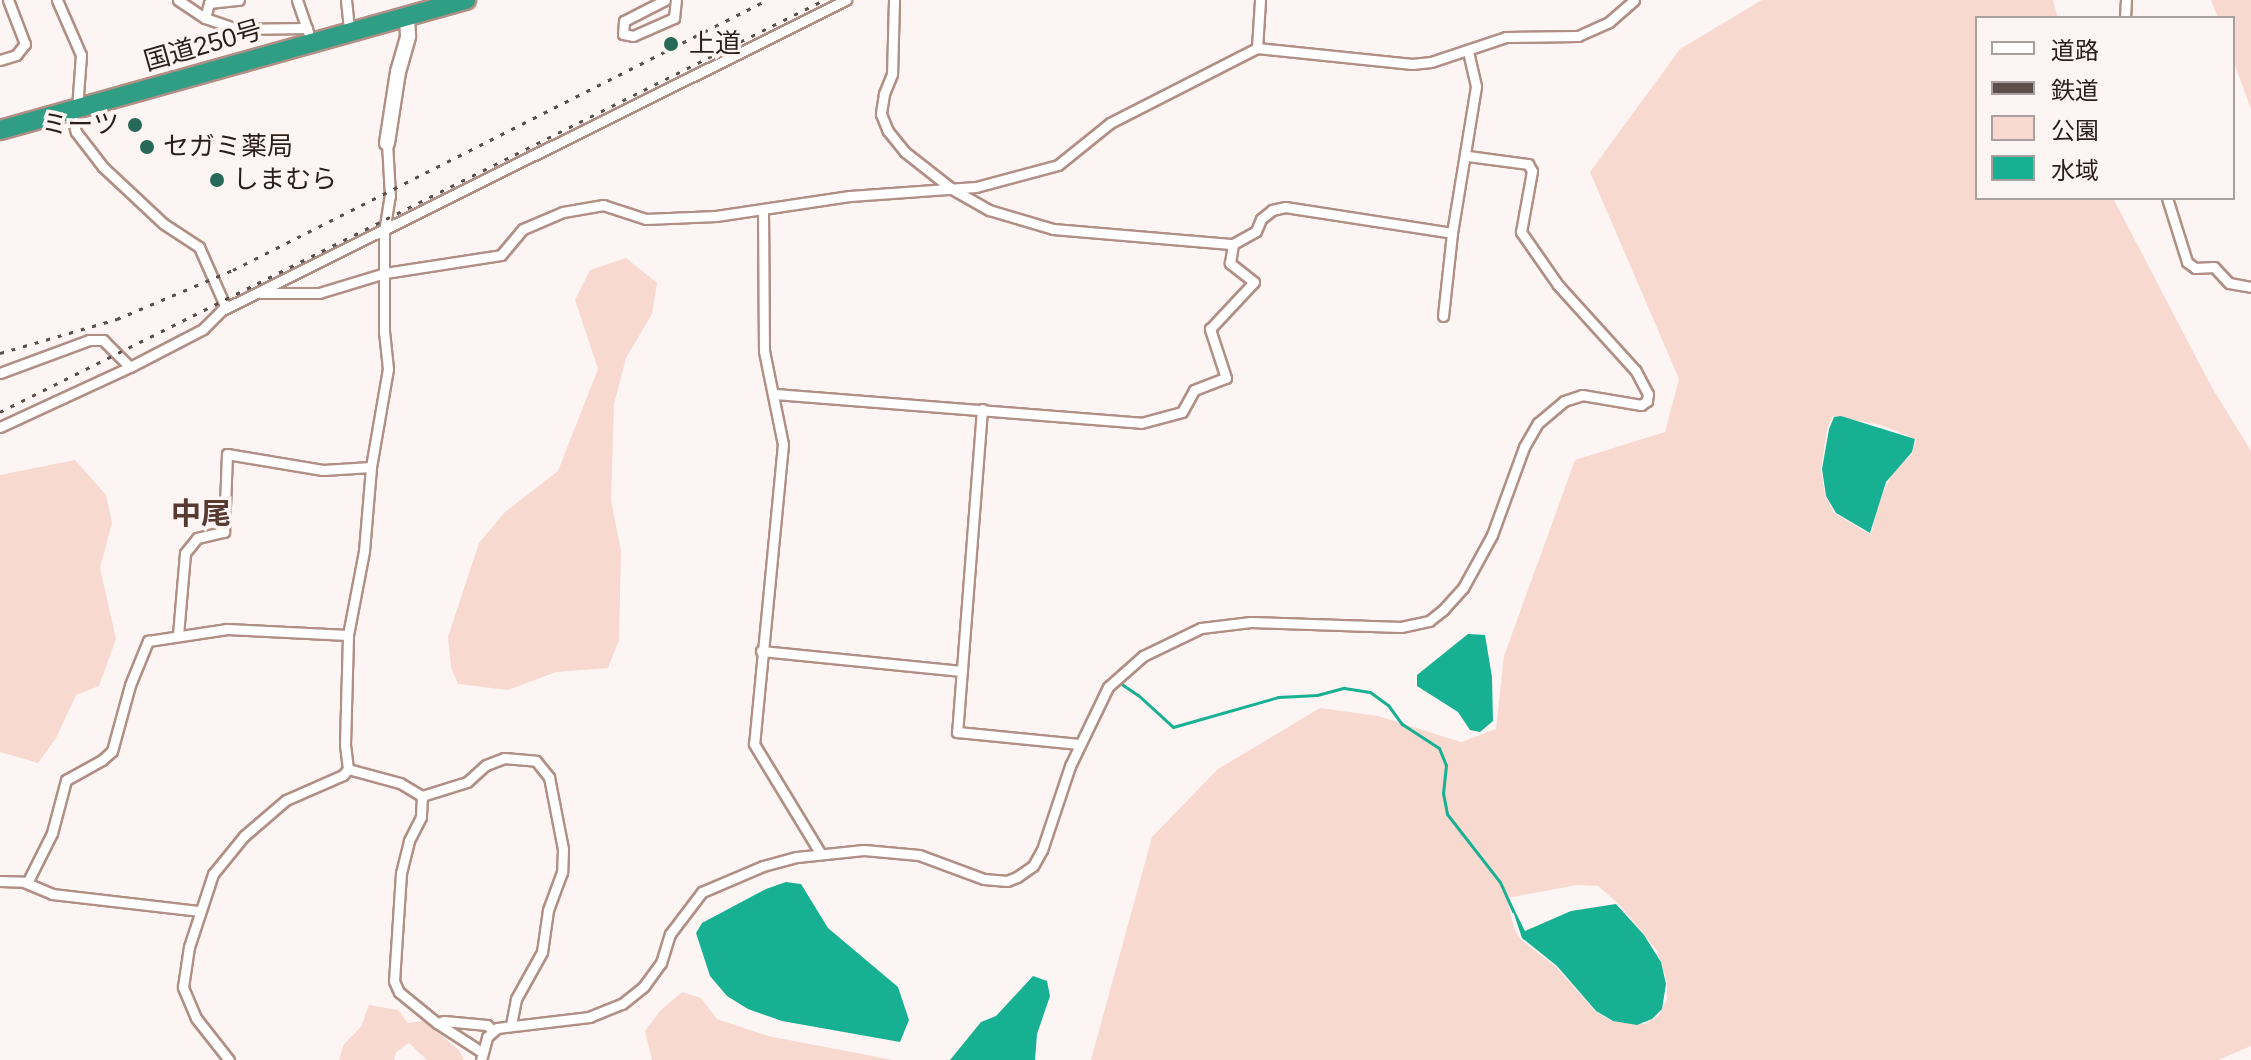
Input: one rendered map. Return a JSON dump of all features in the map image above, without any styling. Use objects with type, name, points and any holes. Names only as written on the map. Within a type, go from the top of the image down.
[{"type":"highway","name":"国道250号","points":[[0,130],[309,35],[349,30],[466,0]]},
{"type":"street","points":[[0,60],[16,55],[25,44],[8,0]]},
{"type":"street","points":[[57,0],[81,55],[74,109],[76,132],[103,167],[164,224],[199,247],[226,308]]},
{"type":"street","points":[[178,0],[205,18],[237,29],[309,35],[297,0]]},
{"type":"street","points":[[205,18],[209,3],[239,0]]},
{"type":"street","points":[[346,0],[349,30]]},
{"type":"street","points":[[665,0],[624,21],[623,34],[633,36],[674,18],[676,0]]},
{"type":"street","points":[[0,427],[130,367],[203,329],[226,308],[846,0]]},
{"type":"street","points":[[894,0],[892,74],[884,94],[881,114],[888,131],[905,152],[952,189],[989,210],[1053,229],[1233,244],[1256,231],[1261,219],[1272,210],[1285,207],[1452,233]]},
{"type":"street","points":[[1257,48],[1260,0]]},
{"type":"street","points":[[261,293],[319,293],[385,273],[501,255],[523,229],[563,212],[603,205],[646,219],[716,216],[850,196],[976,187],[1058,165],[1110,123],[1257,48],[1412,64],[1468,51],[1506,37],[1561,38],[1593,31],[1634,0]]},
{"type":"street","points":[[229,1060],[196,1018],[183,987],[198,911],[213,874],[244,836],[286,800],[343,775],[348,769],[345,720],[348,635],[364,551],[371,467],[388,369],[384,232],[390,196],[387,143],[398,72],[408,36],[407,16]]},
{"type":"street","points":[[1443,316],[1452,233],[1476,86],[1468,51]]},
{"type":"street","points":[[422,796],[421,817],[409,841],[401,873],[394,981],[399,992],[480,1056],[493,1031],[511,1024],[533,1026],[589,1017],[622,1004],[644,986],[661,963],[670,934],[702,892],[763,866],[821,854],[864,850],[919,855],[984,879],[1007,881],[1017,877],[1033,866],[1042,850],[1079,744],[1094,711],[1119,674],[1143,656],[1201,628],[1251,622],[1401,627],[1429,621],[1463,588],[1492,535],[1524,447],[1538,423],[1564,401],[1582,395],[1641,405],[1647,401],[1647,388],[1635,370],[1558,285],[1521,232],[1532,171],[1528,164],[1467,156]]},
{"type":"street","points":[[2168,200],[2190,265],[2214,267],[2229,283],[2251,287]]},
{"type":"street","points":[[763,209],[764,351],[783,444],[754,744],[821,854]]},
{"type":"street","points":[[775,394],[1141,423],[1182,412],[1194,390],[1226,378],[1210,329],[1254,282],[1230,263],[1233,244]]},
{"type":"street","points":[[0,373],[89,340],[103,340],[130,367]]},
{"type":"street","points":[[982,409],[957,732],[1079,744]]},
{"type":"street","points":[[178,635],[185,553],[197,538],[224,532],[227,454],[323,470],[371,467]]},
{"type":"street","points":[[27,883],[52,833],[66,780],[112,751],[130,685],[148,641],[227,629],[348,635]]},
{"type":"street","points":[[761,651],[962,671]]},
{"type":"street","points":[[348,769],[400,783],[422,796],[467,782],[486,765],[504,758],[536,761],[549,777],[563,849],[562,872],[548,910],[542,952],[516,999],[511,1024]]},
{"type":"street","points":[[0,881],[27,883],[52,894],[198,911]]},
{"type":"street","points":[[437,1023],[487,1025],[493,1031]]},
{"type":"green space","points":[[1762,0],[2053,0],[2057,16],[1975,16],[1975,200],[2114,200],[2211,386],[2251,451],[2251,1046],[2218,1060],[1091,1060],[1152,837],[1218,769],[1320,708],[1378,716],[1461,742],[1496,729],[1504,656],[1575,460],[1665,432],[1679,379],[1590,172],[1680,49]],"holes":[[[1833,416],[1881,425],[1916,439],[1912,454],[1893,472],[1880,498],[1871,535],[1834,513],[1825,495],[1821,470],[1827,429]],[[1577,885],[1598,886],[1620,905],[1657,951],[1667,982],[1667,999],[1659,1015],[1646,1024],[1612,1021],[1596,1012],[1555,966],[1521,940],[1514,928],[1507,898]]]},
{"type":"green space","points":[[2211,0],[2251,0],[2251,109],[2235,65],[2235,16],[2217,16]]},
{"type":"green space","points":[[626,258],[657,283],[652,314],[626,358],[614,404],[611,500],[621,551],[619,640],[608,668],[556,672],[508,690],[458,684],[451,667],[448,637],[479,543],[505,512],[558,471],[598,369],[575,300],[590,270]]},
{"type":"green space","points":[[75,460],[106,495],[112,523],[100,568],[116,639],[99,686],[76,695],[56,738],[38,763],[0,752],[0,475]]},
{"type":"green space","points":[[682,992],[701,998],[717,1019],[768,1036],[893,1060],[652,1060],[645,1031],[660,1011]]},
{"type":"green space","points":[[369,1005],[398,1010],[408,1023],[424,1021],[459,1050],[464,1060],[427,1060],[409,1043],[396,1052],[394,1060],[339,1060],[344,1044],[361,1027]]},
{"type":"water","points":[[1841,416],[1915,439],[1912,452],[1886,482],[1870,533],[1836,513],[1826,496],[1822,469],[1829,429],[1834,417]]},
{"type":"water","points":[[1468,634],[1485,635],[1492,677],[1493,721],[1480,732],[1470,730],[1458,712],[1417,686],[1417,675]]},
{"type":"water","points":[[786,882],[801,884],[828,928],[898,987],[909,1020],[900,1042],[782,1021],[748,1009],[727,996],[710,976],[696,933],[702,923],[766,889]]},
{"type":"water","points":[[1509,899],[1525,931],[1571,911],[1616,904],[1644,935],[1661,962],[1666,984],[1662,1009],[1652,1019],[1637,1025],[1613,1021],[1596,1011],[1557,966],[1522,938]]},
{"type":"water","points":[[1033,976],[1047,981],[1050,996],[1037,1034],[1035,1060],[950,1060],[981,1022],[996,1016]]},
{"type":"waterway","points":[[1117,681],[1138,695],[1173,727],[1278,697],[1317,695],[1344,688],[1370,692],[1388,705],[1402,724],[1439,748],[1446,765],[1443,793],[1447,814],[1500,882],[1513,911]]},
{"type":"railway","points":[[0,353],[117,319],[233,270],[767,0]]},
{"type":"railway","points":[[0,412],[824,0]]},
{"type":"place","name":"上道","points":[[671,44]]},
{"type":"place","name":"ミーツ","points":[[135,125]]},
{"type":"place","name":"セガミ薬局","points":[[147,147]]},
{"type":"place","name":"しまむら","points":[[217,180]]},
{"type":"district","name":"中尾","points":[[201,514]]}]
